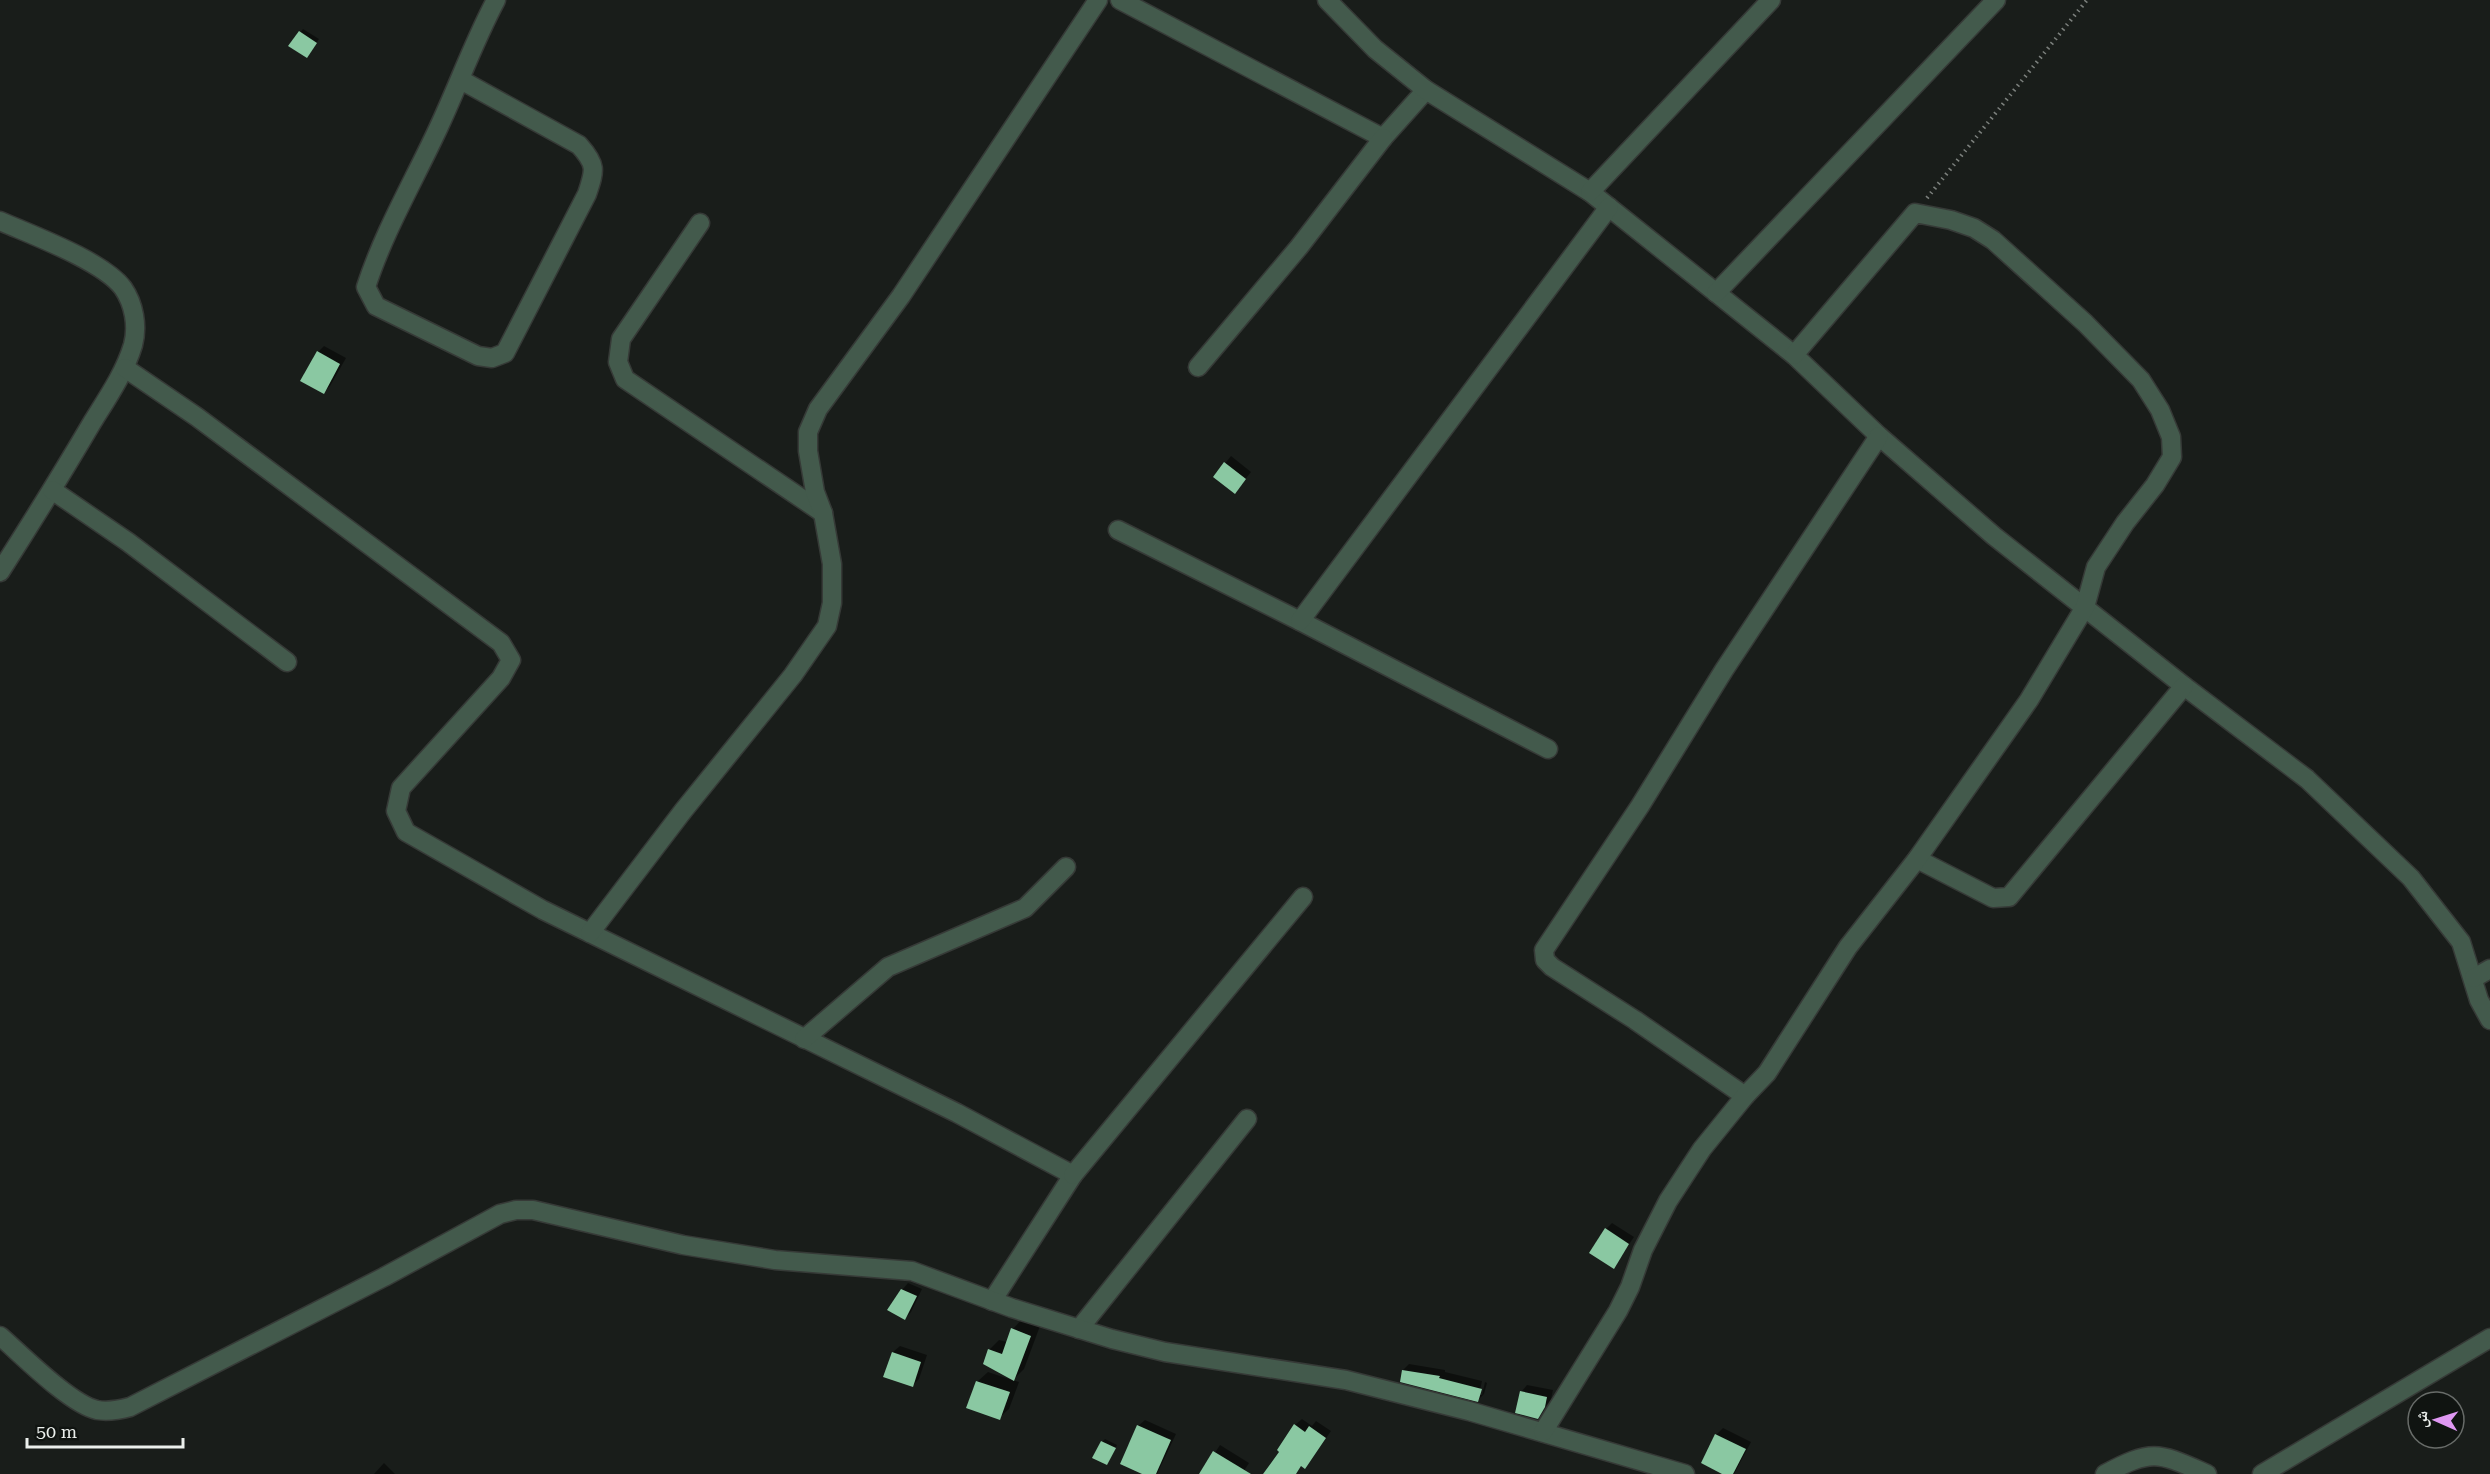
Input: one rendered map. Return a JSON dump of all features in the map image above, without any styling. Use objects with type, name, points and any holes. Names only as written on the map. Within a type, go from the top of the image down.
[{"type":"street","points":[[461,80],[579,145],[591,158],[595,172],[518,330],[505,353],[492,358],[478,356],[376,306],[366,287],[376,257],[461,80],[479,32],[496,0]]},
{"type":"street","points":[[590,933],[682,811],[793,675],[827,626],[832,603],[832,564],[823,513],[815,492],[808,452],[808,432],[818,410],[901,296],[1098,0]]},
{"type":"street","points":[[1120,0],[1383,138]]},
{"type":"street","points":[[1327,0],[1375,48],[1426,90],[1590,192],[1609,207],[1794,356],[1879,436],[1994,536],[2184,686],[2307,779],[2403,871],[2461,942],[2479,1000],[2490,1020]]},
{"type":"street","points":[[1590,192],[1771,0]]},
{"type":"street","points":[[1716,293],[1992,1]]},
{"type":"street","points":[[1198,367],[1299,247],[1383,138],[1426,90]]},
{"type":"street","points":[[1300,621],[1609,207]]},
{"type":"street","points":[[1543,1432],[1618,1311],[1630,1287],[1643,1250],[1668,1201],[1702,1149],[1767,1073],[1848,947],[1917,859],[2029,700],[2085,607],[2096,567],[2125,523],[2155,485],[2172,457],[2171,437],[2160,410],[2141,380],[2085,322],[1993,240],[1967,225],[1915,213],[1794,356]]},
{"type":"street","points":[[0,221],[114,278],[130,301],[135,328],[134,343],[125,368],[0,572]]},
{"type":"street","points":[[700,223],[621,339],[618,362],[626,379],[823,513]]},
{"type":"street","points":[[125,368],[207,424],[501,643],[511,660],[501,678],[401,788],[396,811],[406,832],[543,910],[957,1113],[1073,1175]]},
{"type":"street","points":[[1745,1096],[1635,1020],[1552,967],[1545,960],[1544,950],[1640,806],[1736,652],[1879,436]]},
{"type":"street","points":[[52,490],[128,542],[287,663]]},
{"type":"street","points":[[1118,530],[1548,749]]},
{"type":"street","points":[[1917,859],[1993,898],[2009,897],[2184,686]]},
{"type":"street","points":[[804,1039],[888,967],[1025,908],[1066,867]]},
{"type":"street","points":[[992,1301],[1073,1175],[1303,897]]},
{"type":"street","points":[[2474,978],[2490,969]]},
{"type":"street","points":[[1079,1329],[1247,1119]]},
{"type":"street","points":[[3,1343],[74,1399],[97,1410],[117,1411],[130,1407],[384,1277],[500,1214],[516,1210],[533,1210],[694,1247],[775,1260],[912,1271],[992,1301],[1079,1329],[1165,1352],[1346,1380],[1469,1411],[1685,1474]]},
{"type":"street","points":[[2262,1474],[2490,1338]]},
{"type":"street","points":[[2105,1474],[2146,1456],[2163,1456],[2207,1474]]},
{"type":"path","points":[[1915,213],[2087,0]]},
{"type":"building","points":[[299,31],[317,43],[307,58],[288,46]]},
{"type":"building","points":[[317,351],[340,364],[324,394],[300,381]]},
{"type":"building","points":[[1224,462],[1246,479],[1235,494],[1213,477]]},
{"type":"building","points":[[1605,1228],[1629,1244],[1614,1269],[1589,1253]]},
{"type":"building","points":[[901,1289],[917,1296],[905,1320],[887,1310]]},
{"type":"building","points":[[1011,1328],[1031,1336],[1014,1381],[983,1364],[988,1349],[1002,1354]]},
{"type":"building","points":[[892,1352],[921,1362],[913,1387],[883,1377]]},
{"type":"building","points":[[1402,1370],[1440,1376],[1439,1378],[1482,1389],[1478,1402],[1400,1382]]},
{"type":"building","points":[[976,1381],[1010,1392],[1000,1420],[966,1408]]},
{"type":"building","points":[[1520,1391],[1547,1397],[1545,1407],[1538,1419],[1515,1413]]},
{"type":"building","points":[[1294,1424],[1305,1432],[1309,1426],[1326,1438],[1305,1469],[1301,1466],[1296,1474],[1263,1474],[1279,1452],[1277,1450]]},
{"type":"building","points":[[1137,1425],[1171,1440],[1156,1474],[1142,1474],[1120,1464]]},
{"type":"building","points":[[1715,1434],[1746,1449],[1733,1474],[1722,1474],[1701,1463]]},
{"type":"building","points":[[1101,1441],[1116,1448],[1107,1465],[1092,1458]]},
{"type":"building","points":[[1213,1451],[1251,1474],[1199,1474]]}]
